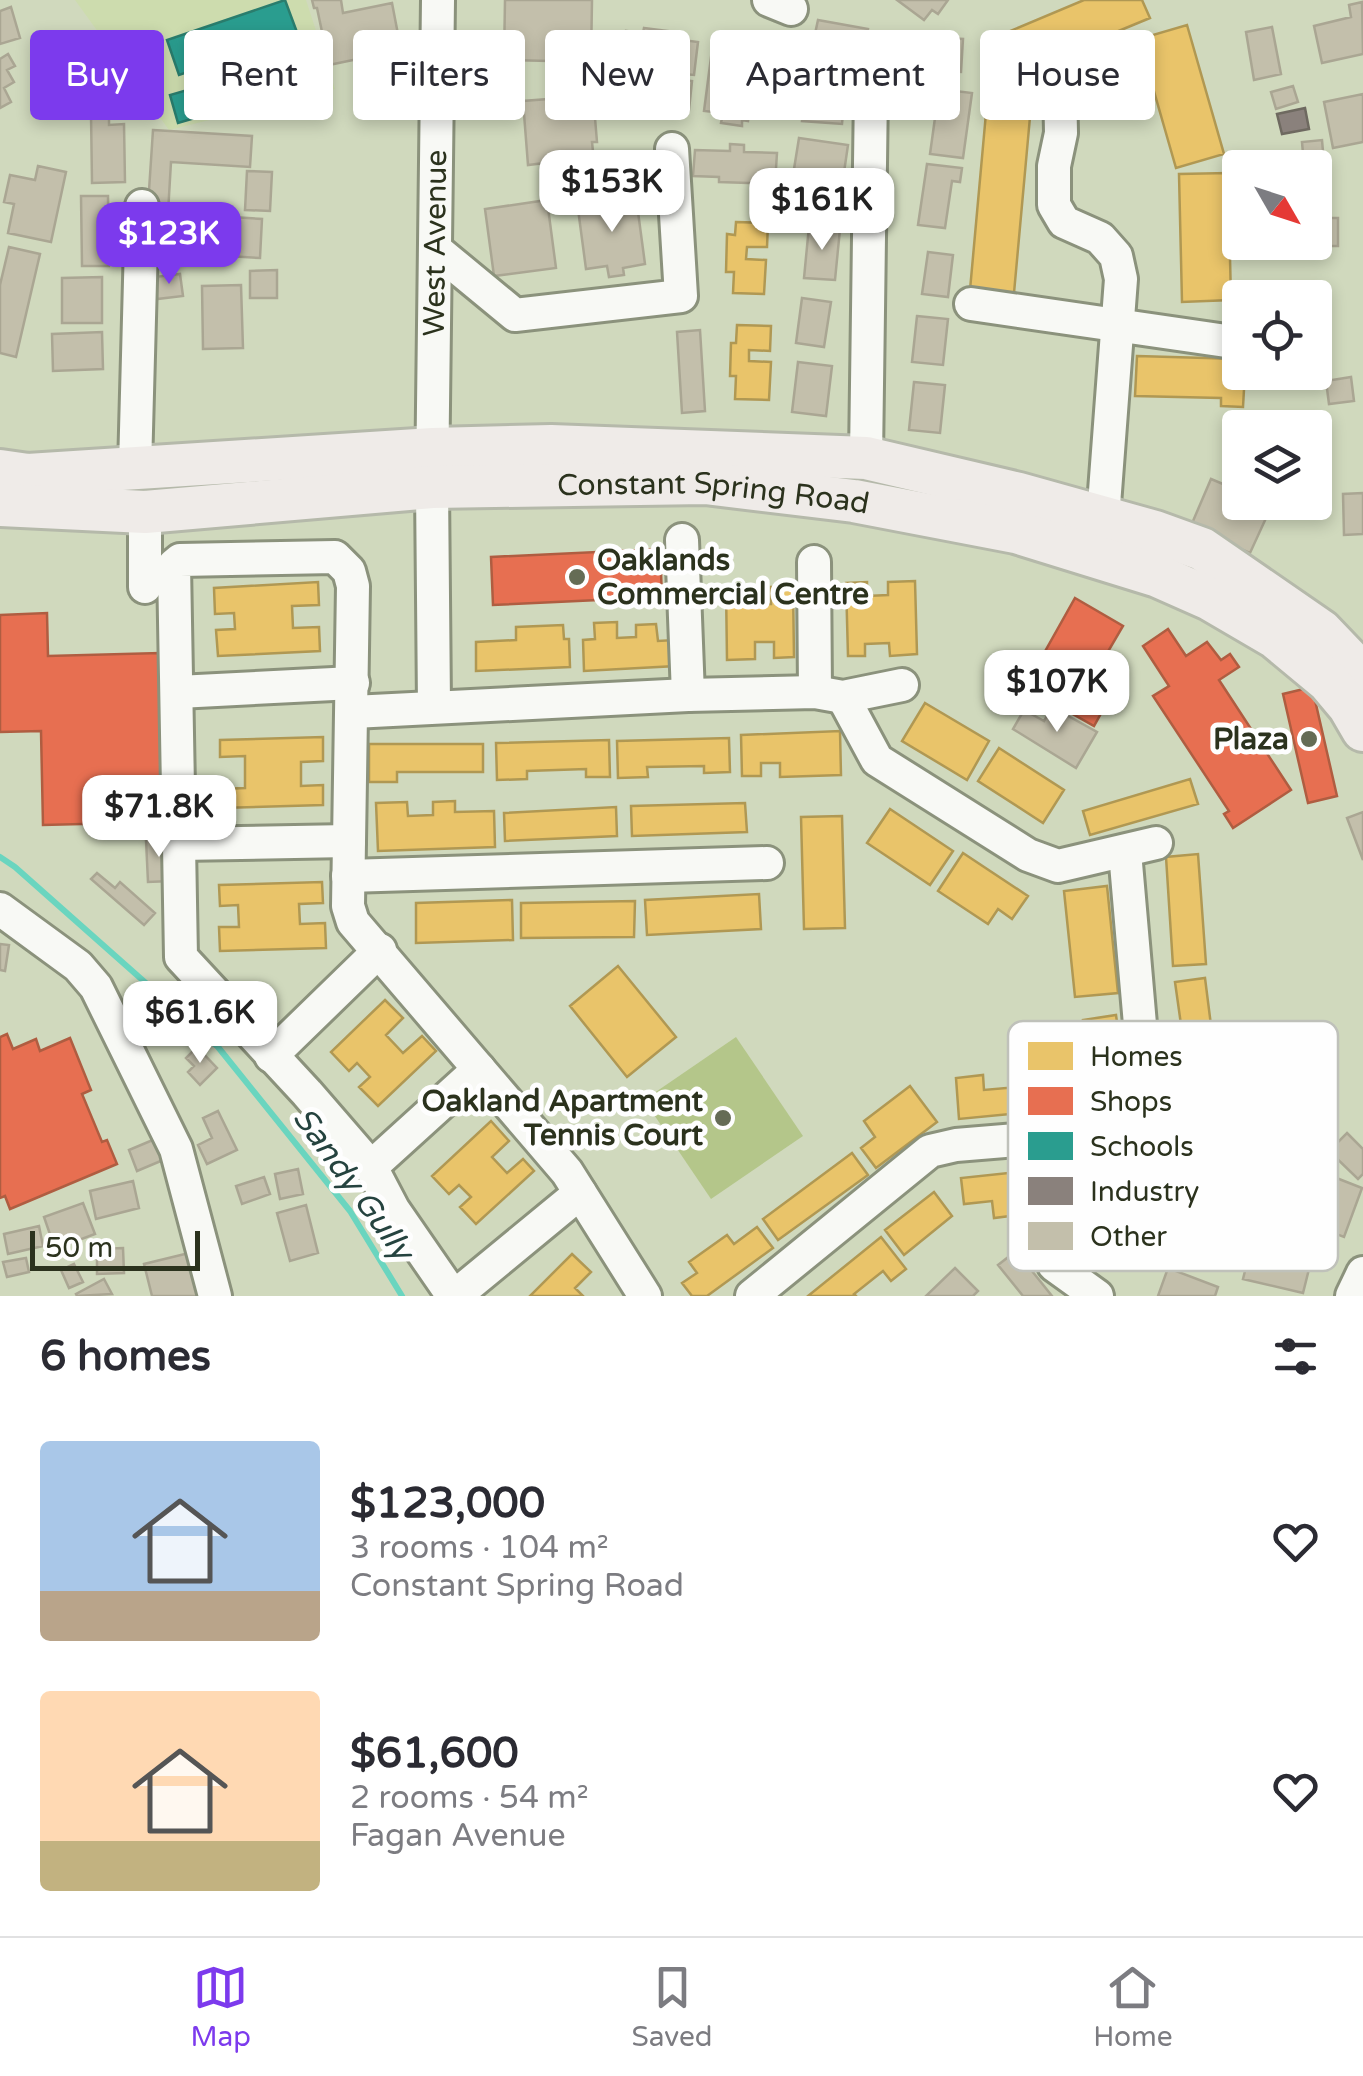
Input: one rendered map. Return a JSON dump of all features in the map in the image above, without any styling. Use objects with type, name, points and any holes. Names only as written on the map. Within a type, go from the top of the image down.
[{"type":"main road","name":"Constant Spring Road","points":[[0,504],[145,512],[551,446],[866,458],[1103,518],[1202,549],[1321,631],[1354,675],[1349,706],[1363,730]]},
{"type":"main road","name":"Constant Spring Road","points":[[0,471],[28,474],[136,468],[432,468],[706,483],[854,501],[1016,532],[1158,576],[1354,675]]},
{"type":"main road","points":[[1202,549],[1363,627]]},
{"type":"street","name":"West Avenue","points":[[434,705],[432,468],[438,0]]},
{"type":"street","points":[[866,458],[871,120]]},
{"type":"street","points":[[1061,120],[1054,166],[1054,205],[1064,222],[1100,238],[1116,256],[1121,279],[1103,518]]},
{"type":"street","points":[[435,249],[516,315],[681,296],[672,149]]},
{"type":"street","points":[[136,468],[142,206]]},
{"type":"street","points":[[972,304],[1222,340]]},
{"type":"street","points":[[145,512],[145,587]]},
{"type":"street","points":[[682,540],[688,694]]},
{"type":"street","points":[[580,1192],[454,1296],[393,1209],[371,1167],[181,957],[176,562],[335,557],[349,571],[353,586],[353,697],[348,906],[353,922],[567,1172],[580,1192],[645,1296]]},
{"type":"street","points":[[814,562],[829,694],[877,760],[1028,856],[1058,866],[1140,847],[1145,1021]]},
{"type":"street","points":[[178,692],[353,697],[434,705],[688,694],[829,694],[902,684]]},
{"type":"street","points":[[180,844],[349,841]]},
{"type":"street","points":[[348,876],[766,863]]},
{"type":"street","points":[[0,909],[78,966],[96,986],[176,1149],[215,1296]]},
{"type":"street","points":[[271,1056],[380,950]]},
{"type":"street","points":[[371,1167],[480,1069]]},
{"type":"street","points":[[752,1296],[930,1151],[1008,1141]]},
{"type":"street","points":[[1063,1271],[1098,1296]]},
{"type":"street","points":[[1352,1296],[1363,1274]]},
{"type":"shaded area","points":[[75,0],[306,0],[316,30],[184,30],[184,120],[209,120],[169,130],[162,120],[164,30],[97,30]]},
{"type":"shaded area","name":"Oakland Apartment Tennis Court","points":[[736,1037],[803,1136],[711,1199],[644,1100]]},
{"type":"building: Homes","points":[[1084,0],[1142,0],[1150,18],[1121,30],[1013,30]]},
{"type":"building: Homes","points":[[1187,25],[1222,155],[1176,168],[1155,95],[1155,34]]},
{"type":"building: Homes","points":[[985,120],[1030,120],[1014,293],[970,290]]},
{"type":"building: Homes","points":[[1222,173],[1222,260],[1230,260],[1231,280],[1222,280],[1222,300],[1182,302],[1179,174]]},
{"type":"building: Homes","points":[[736,222],[768,223],[767,247],[747,247],[746,259],[766,260],[764,294],[733,293],[734,272],[726,272],[727,234],[735,235]]},
{"type":"building: Homes","points":[[737,325],[771,326],[770,351],[749,350],[749,361],[771,362],[769,400],[735,399],[736,376],[730,376],[731,343],[736,343]]},
{"type":"building: Homes","points":[[1137,356],[1222,358],[1222,390],[1244,390],[1243,407],[1221,406],[1221,398],[1135,396]]},
{"type":"building: Homes","points":[[915,581],[917,654],[890,656],[889,643],[865,644],[865,656],[848,656],[846,583],[867,582],[867,596],[888,595],[888,582]]},
{"type":"building: Homes","points":[[318,582],[319,605],[292,606],[293,628],[319,627],[320,651],[218,656],[216,630],[235,629],[234,613],[215,614],[214,588]]},
{"type":"building: Homes","points":[[793,586],[794,657],[774,658],[774,642],[755,642],[755,659],[727,660],[726,587],[752,587],[752,604],[771,604],[771,587]]},
{"type":"building: Homes","points":[[617,622],[617,638],[636,637],[636,625],[656,624],[658,641],[675,640],[676,666],[584,671],[583,640],[595,639],[594,623]]},
{"type":"building: Homes","points":[[563,625],[564,639],[569,639],[570,667],[476,671],[476,642],[516,640],[516,627]]},
{"type":"building: Homes","points":[[925,703],[989,741],[967,780],[902,741]]},
{"type":"building: Homes","points":[[840,731],[841,775],[780,777],[780,763],[761,763],[761,776],[742,776],[741,735]]},
{"type":"building: Homes","points":[[323,737],[323,761],[301,762],[301,786],[323,785],[323,805],[220,808],[220,789],[245,788],[245,756],[220,757],[220,740]]},
{"type":"building: Homes","points":[[729,738],[730,772],[704,773],[704,766],[647,767],[648,777],[618,778],[617,741]]},
{"type":"building: Homes","points":[[609,740],[610,777],[586,777],[586,769],[527,771],[527,779],[497,780],[496,743]]},
{"type":"building: Homes","points":[[369,744],[483,744],[483,772],[397,772],[397,782],[369,782]]},
{"type":"building: Homes","points":[[999,748],[1064,790],[1043,823],[978,781]]},
{"type":"building: Homes","points":[[1190,779],[1198,804],[1090,835],[1083,811]]},
{"type":"building: Homes","points":[[455,801],[455,812],[494,811],[495,847],[378,851],[376,803],[407,802],[408,816],[433,815],[433,802]]},
{"type":"building: Homes","points":[[745,803],[747,832],[632,836],[631,806]]},
{"type":"building: Homes","points":[[616,807],[617,836],[505,841],[504,813]]},
{"type":"building: Homes","points":[[890,809],[953,851],[930,885],[867,843]]},
{"type":"building: Homes","points":[[842,816],[845,928],[804,929],[801,817]]},
{"type":"building: Homes","points":[[963,853],[1028,896],[1012,919],[998,909],[988,924],[938,891]]},
{"type":"building: Homes","points":[[1198,854],[1206,964],[1173,966],[1166,857]]},
{"type":"building: Homes","points":[[322,882],[323,903],[299,904],[300,924],[325,923],[326,948],[220,951],[219,927],[239,927],[238,905],[220,906],[219,885]]},
{"type":"building: Homes","points":[[1107,886],[1118,993],[1075,997],[1064,891]]},
{"type":"building: Homes","points":[[759,894],[761,929],[647,935],[645,900]]},
{"type":"building: Homes","points":[[512,900],[513,940],[416,943],[416,903]]},
{"type":"building: Homes","points":[[635,901],[634,937],[521,938],[521,903]]},
{"type":"building: Homes","points":[[618,966],[676,1037],[627,1077],[570,1006]]},
{"type":"building: Homes","points":[[1205,978],[1210,1021],[1180,1021],[1175,982]]},
{"type":"building: Homes","points":[[385,1000],[403,1018],[386,1035],[403,1053],[422,1036],[436,1051],[378,1106],[359,1087],[370,1077],[357,1063],[349,1071],[331,1052]]},
{"type":"building: Homes","points":[[1116,1015],[1117,1021],[1083,1021]]},
{"type":"building: Homes","points":[[983,1075],[984,1090],[1008,1088],[1008,1114],[959,1119],[956,1078]]},
{"type":"building: Homes","points":[[910,1086],[937,1122],[876,1168],[861,1148],[875,1137],[864,1121]]},
{"type":"building: Homes","points":[[491,1121],[509,1141],[492,1157],[507,1173],[523,1159],[534,1171],[476,1224],[460,1207],[471,1197],[459,1185],[449,1194],[432,1176]]},
{"type":"building: Homes","points":[[852,1153],[868,1175],[778,1240],[763,1219]]},
{"type":"building: Homes","points":[[1008,1173],[1008,1216],[994,1218],[992,1201],[964,1204],[961,1178]]},
{"type":"building: Homes","points":[[934,1192],[952,1216],[904,1255],[885,1230]]},
{"type":"building: Homes","points":[[757,1227],[773,1248],[707,1296],[692,1296],[682,1283],[697,1273],[689,1262],[727,1235],[734,1244]]},
{"type":"building: Homes","points":[[881,1237],[906,1269],[891,1281],[883,1271],[856,1296],[808,1296]]},
{"type":"building: Homes","points":[[572,1254],[591,1272],[575,1288],[583,1296],[530,1296]]},
{"type":"building: Shops","name":"Oaklands Commercial Centre","points":[[660,549],[662,597],[493,605],[491,557]]},
{"type":"building: Shops","points":[[1075,598],[1123,626],[1103,660],[1124,672],[1094,726],[1025,687]]},
{"type":"building: Shops","points":[[47,613],[48,656],[160,653],[163,822],[43,825],[41,731],[0,732],[0,615]]},
{"type":"building: Shops","points":[[1168,629],[1186,656],[1207,642],[1221,660],[1230,654],[1239,667],[1219,680],[1291,790],[1233,828],[1224,814],[1229,811],[1153,696],[1169,686],[1143,646]]},
{"type":"building: Shops","name":"Plaza","points":[[1312,687],[1337,796],[1308,803],[1283,694]]},
{"type":"building: Shops","points":[[7,1034],[13,1049],[36,1039],[40,1051],[70,1038],[91,1090],[82,1094],[102,1142],[107,1140],[117,1164],[10,1209],[5,1196],[0,1198],[0,1037]]},
{"type":"building: Schools","points":[[285,0],[296,30],[196,30]]},
{"type":"building: Schools","points":[[184,34],[184,73],[179,75],[167,40]]},
{"type":"building: Schools","points":[[184,91],[184,120],[188,120],[178,123],[170,95]]},
{"type":"building: Industry","points":[[1305,108],[1309,129],[1282,134],[1277,114]]},
{"type":"building: Other","points":[[312,0],[341,0],[343,13],[392,3],[397,30],[353,30],[353,60],[333,64],[333,30],[322,30]]},
{"type":"building: Other","points":[[505,0],[592,0],[592,30],[545,30],[545,61],[525,60],[525,30],[504,30]]},
{"type":"building: Other","points":[[897,0],[948,0],[938,14],[932,10],[924,20]]},
{"type":"building: Other","points":[[1362,2],[1363,54],[1322,63],[1314,26],[1351,17],[1349,5]]},
{"type":"building: Other","points":[[11,7],[20,38],[0,44],[0,11]]},
{"type":"building: Other","points":[[818,20],[868,29],[868,30],[816,30]]},
{"type":"building: Other","points":[[1272,27],[1281,74],[1254,80],[1246,32]]},
{"type":"building: Other","points":[[960,39],[963,39],[960,72]]},
{"type":"building: Other","points":[[690,41],[698,42],[694,75],[690,75]]},
{"type":"building: Other","points":[[8,54],[15,66],[7,70],[14,82],[4,88],[11,102],[0,108],[0,59]]},
{"type":"building: Other","points":[[710,65],[710,112],[704,111]]},
{"type":"building: Other","points":[[1293,86],[1298,102],[1276,109],[1271,92]]},
{"type":"building: Other","points":[[960,92],[972,93],[963,158],[930,154],[935,120],[960,120]]},
{"type":"building: Other","points":[[1363,94],[1363,142],[1333,148],[1324,102]]},
{"type":"building: Other","points":[[545,99],[545,120],[595,120],[594,161],[566,163],[565,152],[552,153],[553,162],[528,165],[525,101]]},
{"type":"building: Other","points":[[91,120],[124,124],[125,182],[92,183]]},
{"type":"building: Other","points":[[742,120],[742,126],[721,123]]},
{"type":"building: Other","points":[[802,120],[842,120],[842,124]]},
{"type":"building: Other","points":[[153,130],[252,136],[250,167],[171,162],[168,213],[262,219],[260,258],[145,251]]},
{"type":"building: Other","points":[[799,138],[848,145],[842,186],[834,184],[831,204],[797,200],[802,170],[794,169]]},
{"type":"building: Other","points":[[1322,140],[1323,150],[1303,150],[1302,142]]},
{"type":"building: Other","points":[[730,144],[744,145],[744,152],[777,153],[775,184],[719,182],[719,177],[693,176],[695,150],[730,151]]},
{"type":"building: Other","points":[[927,164],[962,168],[960,182],[952,181],[945,228],[918,225]]},
{"type":"building: Other","points":[[38,166],[66,172],[51,242],[8,233],[14,204],[4,202],[10,175],[35,180]]},
{"type":"building: Other","points":[[247,171],[272,172],[270,211],[245,210]]},
{"type":"building: Other","points":[[81,196],[108,196],[109,266],[82,266]]},
{"type":"building: Other","points":[[624,197],[625,207],[627,198],[636,197],[645,264],[623,268],[624,275],[609,277],[607,266],[586,269],[578,209],[592,207],[592,202]]},
{"type":"building: Other","points":[[547,200],[556,268],[494,276],[485,209]]},
{"type":"building: Other","points":[[1332,218],[1338,218],[1338,246],[1332,246]]},
{"type":"building: Other","points":[[809,226],[840,229],[835,280],[804,278]]},
{"type":"building: Other","points":[[9,247],[40,254],[16,357],[0,353],[0,285]]},
{"type":"building: Other","points":[[928,252],[953,255],[948,297],[922,294]]},
{"type":"building: Other","points":[[277,270],[277,298],[250,298],[250,271]]},
{"type":"building: Other","points":[[180,274],[183,296],[157,299],[155,277]]},
{"type":"building: Other","points":[[102,277],[102,323],[62,323],[62,278]]},
{"type":"building: Other","points":[[241,285],[243,348],[203,349],[202,286]]},
{"type":"building: Other","points":[[802,298],[831,302],[824,347],[796,343]]},
{"type":"building: Other","points":[[917,316],[948,319],[943,365],[912,362]]},
{"type":"building: Other","points":[[700,330],[705,411],[682,413],[677,332]]},
{"type":"building: Other","points":[[102,332],[103,369],[53,371],[52,334]]},
{"type":"building: Other","points":[[798,362],[832,366],[826,416],[792,412]]},
{"type":"building: Other","points":[[1351,377],[1354,401],[1329,404],[1327,390],[1332,390],[1332,380]]},
{"type":"building: Other","points":[[914,382],[945,385],[940,433],[909,430]]},
{"type":"building: Other","points":[[1211,479],[1222,484],[1222,520],[1265,520],[1250,553],[1190,528]]},
{"type":"building: Other","points":[[1363,493],[1363,534],[1344,535],[1343,494]]},
{"type":"building: Other","points":[[1052,707],[1097,732],[1076,768],[1013,729],[1024,710],[1044,721]]},
{"type":"building: Other","points":[[1363,812],[1363,860],[1347,818]]},
{"type":"building: Other","points":[[169,838],[171,881],[148,882],[146,840]]},
{"type":"building: Other","points":[[97,873],[115,888],[120,882],[155,913],[144,925],[91,879]]},
{"type":"building: Other","points":[[0,944],[9,945],[5,971],[0,970]]},
{"type":"building: Other","points":[[197,1047],[217,1068],[200,1085],[188,1072],[194,1066],[186,1058]]},
{"type":"building: Other","points":[[218,1111],[237,1150],[207,1164],[198,1145],[212,1138],[203,1118]]},
{"type":"building: Other","points":[[1347,1133],[1363,1149],[1363,1174],[1358,1179],[1338,1160],[1338,1142]]},
{"type":"building: Other","points":[[167,1134],[175,1155],[137,1171],[129,1150]]},
{"type":"building: Other","points":[[298,1169],[303,1194],[280,1199],[275,1174]]},
{"type":"building: Other","points":[[264,1177],[270,1194],[242,1204],[236,1186]]},
{"type":"building: Other","points":[[1338,1179],[1362,1188],[1344,1237],[1338,1235]]},
{"type":"building: Other","points":[[133,1181],[139,1208],[96,1219],[90,1191]]},
{"type":"building: Other","points":[[83,1203],[95,1234],[55,1249],[44,1217]]},
{"type":"building: Other","points":[[306,1205],[318,1253],[290,1261],[277,1213]]},
{"type":"building: Other","points":[[39,1226],[43,1246],[8,1254],[4,1234]]},
{"type":"building: Other","points":[[123,1248],[124,1273],[97,1274],[97,1249]]},
{"type":"building: Other","points":[[193,1252],[203,1296],[152,1296],[144,1264]]},
{"type":"building: Other","points":[[1008,1257],[1008,1271],[1032,1271],[1052,1296],[1023,1296],[998,1265]]},
{"type":"building: Other","points":[[26,1258],[29,1272],[7,1277],[3,1262]]},
{"type":"building: Other","points":[[74,1264],[83,1282],[69,1288],[61,1270]]},
{"type":"building: Other","points":[[955,1268],[978,1291],[973,1296],[926,1296]]},
{"type":"building: Other","points":[[1167,1271],[1218,1287],[1215,1296],[1158,1296]]},
{"type":"building: Other","points":[[1245,1271],[1308,1271],[1303,1293],[1243,1279]]},
{"type":"building: Other","points":[[104,1279],[112,1294],[77,1296],[76,1294]]},
{"type":"waterway","name":"Sandy Gully","points":[[0,857],[218,1047],[350,1211],[402,1296]]},
{"type":"place","name":"Oaklands Commercial Centre","points":[[577,577]]},
{"type":"place","name":"Plaza","points":[[1309,739]]},
{"type":"place","name":"Oakland Apartment Tennis Court","points":[[723,1118]]}]
